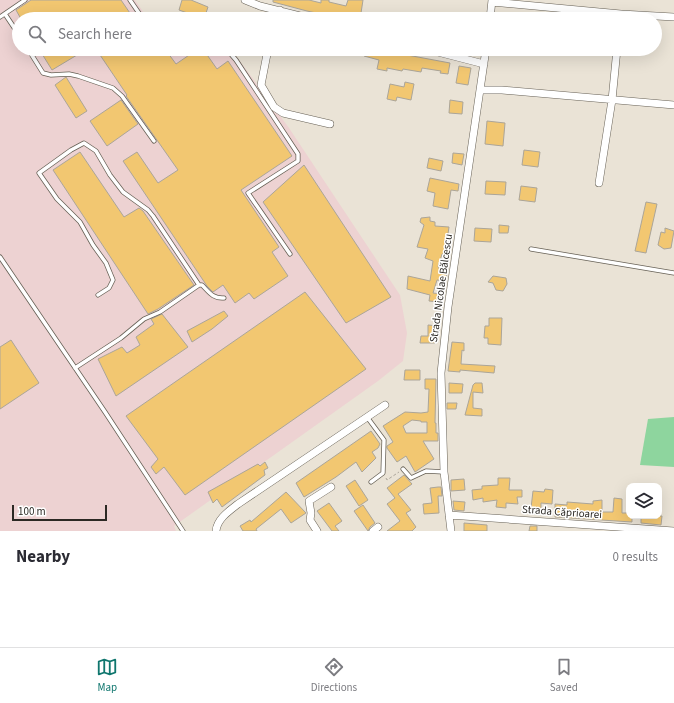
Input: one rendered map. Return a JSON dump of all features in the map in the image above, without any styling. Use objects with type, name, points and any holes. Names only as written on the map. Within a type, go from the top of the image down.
[{"type":"street","points":[[246,0],[287,12]]},
{"type":"street","points":[[491,12],[492,1],[581,12]]},
{"type":"street","points":[[662,17],[674,17]]},
{"type":"street","points":[[267,56],[262,85],[274,107],[283,113],[330,124]]},
{"type":"street","points":[[453,56],[484,64]]},
{"type":"street","name":"Strada Nicolae Bălcescu","points":[[451,531],[444,472],[442,366],[448,307],[485,56]]},
{"type":"street","points":[[600,183],[612,100],[616,56]]},
{"type":"street","points":[[480,90],[502,90],[674,105]]},
{"type":"street","points":[[216,531],[216,527],[221,518],[238,504],[385,404]]},
{"type":"street","points":[[317,531],[310,520],[311,509],[308,501],[331,488]]},
{"type":"street","name":"Strada Căprioarei","points":[[449,515],[674,531]]},
{"type":"lane","points":[[0,17],[25,0]]},
{"type":"lane","points":[[130,0],[138,12]]},
{"type":"lane","points":[[6,14],[12,24]]},
{"type":"lane","points":[[32,56],[43,74],[69,74],[113,88],[122,96],[154,141]]},
{"type":"lane","points":[[233,56],[298,154],[298,161],[248,192],[290,254]]},
{"type":"lane","points":[[98,295],[110,288],[113,280],[106,263],[93,245],[80,222],[57,199],[39,173],[71,150],[84,143],[96,150],[110,175],[124,192],[148,210],[153,216],[199,285],[202,285],[212,296],[218,299],[224,298]]},
{"type":"lane","points":[[531,249],[674,274]]},
{"type":"lane","points":[[0,257],[183,531]]},
{"type":"lane","points":[[75,368],[121,338],[144,319],[160,312],[199,285]]},
{"type":"lane","points":[[367,417],[384,440],[383,473],[371,482]]},
{"type":"lane","points":[[403,470],[411,478],[426,471],[444,472]]},
{"type":"path","points":[[383,473],[387,480],[403,470]]},
{"type":"shaded area","points":[[0,0],[135,0],[143,12],[12,12],[12,56],[236,56],[289,128],[400,295],[407,333],[403,361],[378,381],[174,526],[176,531],[0,531]]},
{"type":"green space","points":[[674,417],[674,467],[640,465],[648,419]]},
{"type":"building","points":[[31,0],[121,0],[129,12],[17,12],[16,10]]},
{"type":"building","points":[[182,0],[191,0],[208,7],[206,12],[185,12],[179,10]]},
{"type":"building","points":[[273,0],[309,0],[321,3],[321,0],[329,0],[329,2],[346,6],[348,0],[363,0],[361,12],[312,12],[273,2]]},
{"type":"building","points":[[43,56],[75,56],[52,70]]},
{"type":"building","points":[[101,56],[170,56],[176,64],[188,56],[208,56],[217,69],[228,61],[292,156],[241,190],[279,247],[272,252],[288,276],[254,299],[249,293],[235,303],[223,285],[213,292],[207,286],[123,161],[137,152],[158,183],[178,170],[126,96],[127,95]]},
{"type":"building","points":[[364,56],[412,56],[450,63],[448,74],[440,73],[441,71],[422,68],[421,72],[403,69],[402,71],[387,68],[387,71],[377,69],[379,60]]},
{"type":"building","points":[[459,66],[471,68],[468,85],[456,83]]},
{"type":"building","points":[[66,77],[87,111],[76,118],[55,85]]},
{"type":"building","points":[[405,82],[414,84],[411,100],[397,97],[396,101],[387,99],[390,84],[404,87]]},
{"type":"building","points":[[121,100],[138,124],[107,146],[90,121]]},
{"type":"building","points":[[450,100],[463,102],[462,114],[449,113]]},
{"type":"building","points":[[487,121],[505,123],[503,146],[485,144]]},
{"type":"building","points":[[524,150],[540,152],[538,167],[522,165]]},
{"type":"building","points":[[80,152],[124,217],[139,208],[143,211],[194,285],[148,314],[53,170]]},
{"type":"building","points":[[453,153],[464,154],[462,165],[452,163]]},
{"type":"building","points":[[429,158],[443,161],[441,171],[427,168]]},
{"type":"building","points":[[304,165],[391,297],[346,323],[263,202]]},
{"type":"building","points":[[430,178],[459,184],[458,191],[451,190],[448,209],[433,206],[435,193],[427,191]]},
{"type":"building","points":[[486,181],[506,182],[505,195],[485,194]]},
{"type":"building","points":[[521,186],[537,188],[535,202],[519,200]]},
{"type":"building","points":[[646,202],[657,204],[646,253],[635,251]]},
{"type":"building","points":[[430,217],[430,221],[435,222],[435,226],[449,227],[445,254],[442,254],[438,267],[439,269],[447,270],[446,281],[437,280],[433,293],[441,294],[440,302],[429,301],[430,295],[407,289],[408,276],[430,281],[433,261],[425,258],[428,249],[417,247],[424,225],[420,222],[421,218]]},
{"type":"building","points":[[499,225],[509,226],[508,233],[499,233]]},
{"type":"building","points":[[475,228],[492,229],[491,242],[474,241]]},
{"type":"building","points":[[665,228],[674,231],[671,248],[664,249],[658,245],[661,232],[665,233]]},
{"type":"building","points":[[493,276],[506,278],[507,284],[503,291],[496,290],[493,283],[488,282]]},
{"type":"building","points":[[305,292],[366,369],[185,495],[164,467],[156,474],[151,467],[158,459],[126,416]]},
{"type":"building","points":[[224,311],[228,316],[192,342],[187,331]]},
{"type":"building","points":[[162,314],[188,347],[116,396],[98,359],[122,347],[127,353],[140,345],[136,337],[154,324],[151,319]]},
{"type":"building","points":[[489,318],[502,318],[501,345],[488,344],[488,338],[484,338],[485,326],[489,326]]},
{"type":"building","points":[[428,325],[439,326],[439,332],[436,332],[436,343],[420,343],[421,336],[428,336]]},
{"type":"building","points":[[11,340],[39,383],[0,409],[0,347]]},
{"type":"building","points":[[452,342],[464,343],[461,364],[495,366],[494,373],[460,370],[460,372],[448,371]]},
{"type":"building","points":[[405,370],[420,370],[420,380],[404,380]]},
{"type":"building","points":[[425,379],[436,379],[435,423],[436,433],[438,433],[438,441],[423,441],[434,459],[415,472],[406,456],[397,462],[387,448],[387,446],[393,442],[383,426],[405,412],[428,412],[429,389],[425,389]],"holes":[[[412,420],[427,422],[427,433],[406,433],[403,426]]]},
{"type":"building","points":[[449,383],[463,384],[462,393],[449,393]]},
{"type":"building","points":[[475,383],[482,383],[483,393],[473,392],[473,408],[482,409],[482,416],[465,415],[473,385]]},
{"type":"building","points":[[447,403],[457,403],[456,409],[447,409]]},
{"type":"building","points":[[371,431],[380,444],[378,448],[372,452],[376,458],[362,472],[356,462],[336,477],[304,497],[296,483]]},
{"type":"building","points":[[265,462],[268,468],[264,470],[265,475],[222,507],[217,499],[213,503],[208,492],[258,464],[260,466]]},
{"type":"building","points":[[404,475],[412,484],[398,494],[411,510],[406,513],[416,527],[412,531],[387,531],[400,521],[387,504],[395,498],[387,488]]},
{"type":"building","points":[[498,478],[510,478],[509,490],[522,490],[522,497],[517,497],[518,504],[506,503],[506,508],[496,507],[497,500],[483,502],[483,498],[473,500],[472,490],[482,489],[482,486],[498,485]]},
{"type":"building","points":[[464,479],[465,490],[451,491],[451,480]]},
{"type":"building","points":[[355,480],[368,500],[359,506],[346,486]]},
{"type":"building","points":[[441,487],[442,496],[438,496],[439,513],[424,514],[423,504],[432,503],[430,488]]},
{"type":"building","points":[[545,489],[553,490],[552,504],[541,503],[541,509],[531,508],[533,491],[544,492]]},
{"type":"building","points":[[286,492],[306,513],[291,523],[281,509],[256,529],[257,531],[243,531],[240,526],[250,520],[251,522]]},
{"type":"building","points":[[614,498],[622,499],[622,513],[626,513],[626,519],[632,519],[632,522],[555,517],[555,504],[567,505],[567,502],[593,504],[593,501],[602,500],[602,512],[613,512]]},
{"type":"building","points":[[453,501],[465,502],[464,511],[454,510]]},
{"type":"building","points":[[329,503],[342,521],[335,526],[339,531],[332,531],[317,511]]},
{"type":"building","points":[[363,505],[375,523],[368,531],[354,511]]},
{"type":"building","points":[[641,519],[662,519],[661,525],[641,523]]},
{"type":"building","points":[[464,523],[487,525],[487,531],[464,531]]},
{"type":"building","points":[[530,526],[537,526],[537,531],[529,531]]}]
